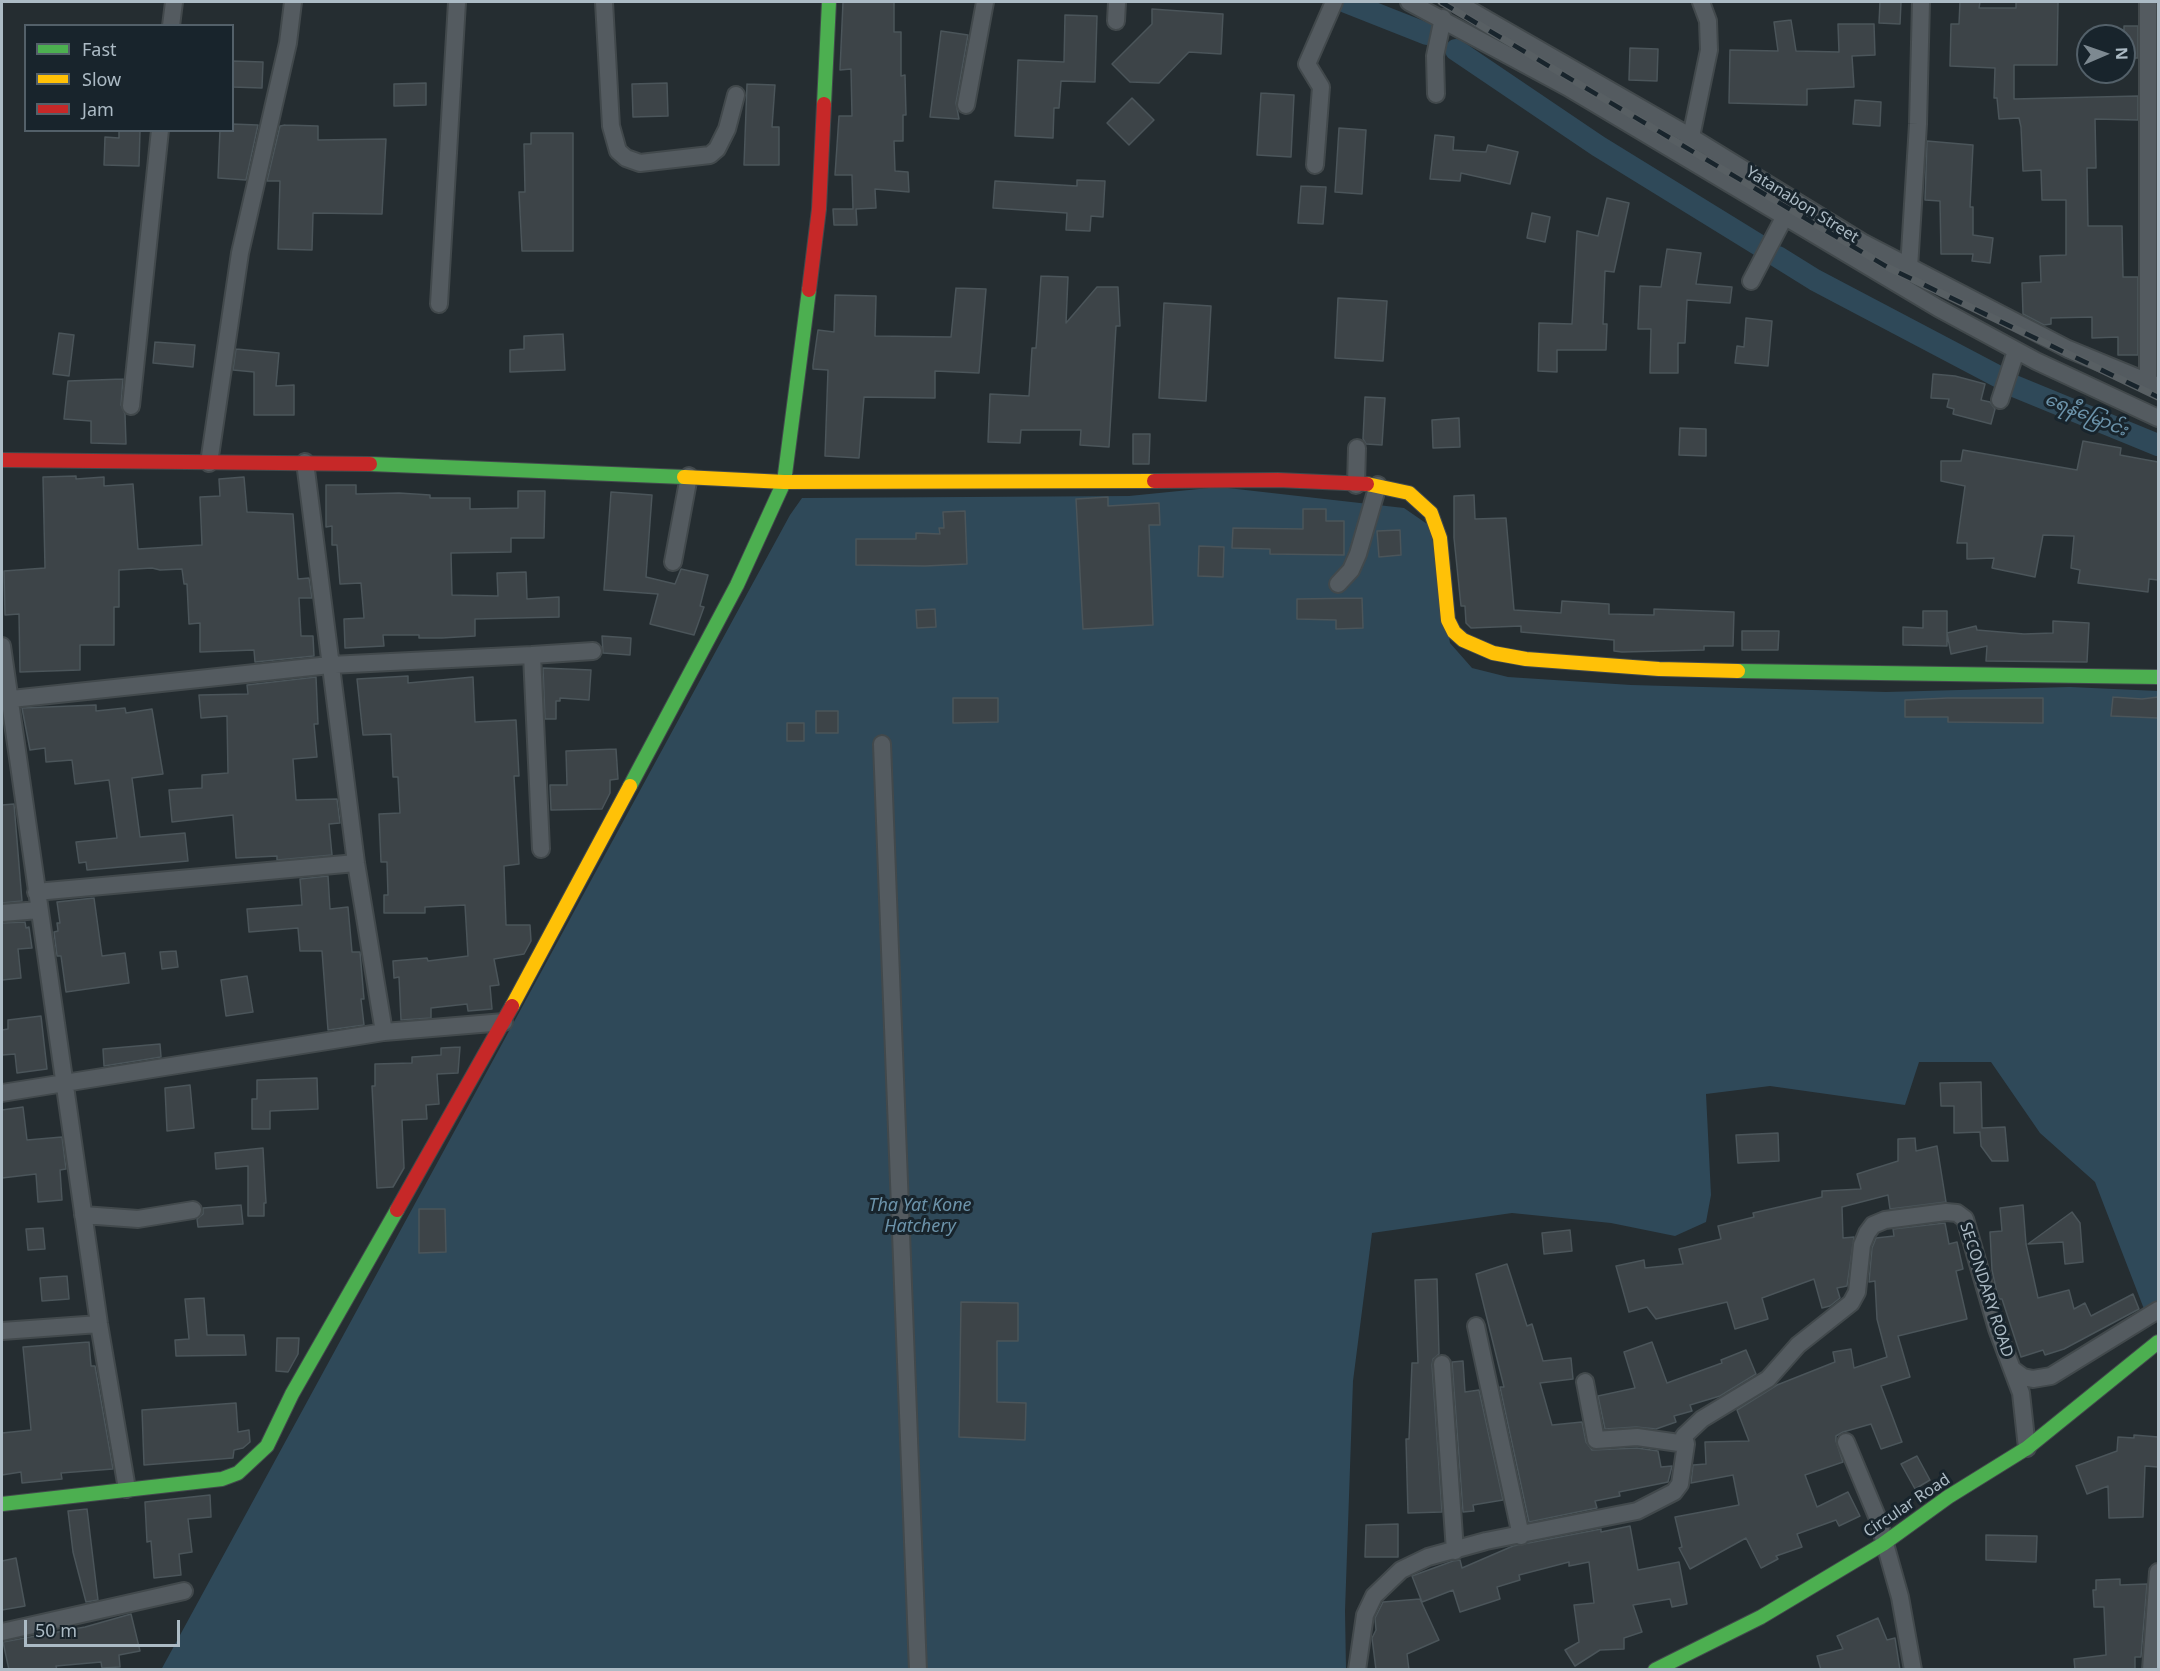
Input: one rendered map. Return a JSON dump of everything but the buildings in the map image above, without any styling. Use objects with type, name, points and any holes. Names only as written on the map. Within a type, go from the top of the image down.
[{"type":"street","points":[[171,24],[174,2]]},
{"type":"street","points":[[209,463],[240,253],[288,35],[293,2]]},
{"type":"street","points":[[2,1504],[232,1477],[267,1446],[292,1394],[504,1022],[737,585],[784,482],[819,209],[829,2]]},
{"type":"street","points":[[966,105],[985,2]]},
{"type":"street","points":[[1116,2],[1116,21]]},
{"type":"street","points":[[1315,165],[1321,87],[1307,64],[1334,2]]},
{"type":"street","points":[[1409,2],[1443,18],[1567,87],[1907,291],[2016,351],[2158,418]]},
{"type":"street","name":"Yatanabon Street","points":[[1456,2],[1691,137],[1792,201],[1909,268],[2068,349],[2153,385]]},
{"type":"street","points":[[1681,156],[1691,137],[1709,50],[1708,21],[1701,2]]},
{"type":"street","points":[[1909,268],[1917,135],[1921,2]]},
{"type":"street","points":[[2148,2],[2153,385]]},
{"type":"street","points":[[605,7],[611,126],[618,151],[632,162],[710,155],[717,149],[727,129],[736,95]]},
{"type":"street","points":[[440,304],[456,11]]},
{"type":"street","points":[[1436,94],[1435,56],[1443,18]]},
{"type":"street","points":[[1567,87],[1578,71]]},
{"type":"street","points":[[131,406],[160,132]]},
{"type":"street","points":[[1751,281],[1792,201]]},
{"type":"street","points":[[2000,400],[2016,351]]},
{"type":"street","points":[[1356,485],[1357,448]]},
{"type":"street","points":[[2,460],[305,462],[539,469],[784,482],[1278,480],[1378,485],[1409,493],[1431,513],[1440,538],[1448,620],[1454,632],[1463,640],[1492,653],[1526,659],[1659,669],[1901,675],[2158,677]]},
{"type":"street","points":[[305,462],[356,862],[384,1032]]},
{"type":"street","points":[[673,562],[689,477]]},
{"type":"street","points":[[1338,584],[1351,570],[1358,554],[1378,485]]},
{"type":"street","points":[[2,646],[6,700],[99,1324],[127,1489]]},
{"type":"street","points":[[6,700],[330,665],[593,651]]},
{"type":"street","points":[[532,655],[541,849]]},
{"type":"street","points":[[882,744],[918,1670]]},
{"type":"street","points":[[36,892],[356,862]]},
{"type":"street","points":[[2,913],[39,910]]},
{"type":"street","points":[[2,1093],[65,1085],[384,1032],[504,1022]]},
{"type":"street","points":[[83,1215],[138,1219],[159,1218],[193,1210]]},
{"type":"street","name":"SECONDARY ROAD","points":[[1521,1536],[1637,1511],[1663,1499],[1680,1484],[1686,1444],[1684,1436],[1691,1427],[1757,1388],[1798,1345],[1851,1303],[1857,1292],[1862,1245],[1867,1233],[1873,1225],[1886,1220],[1946,1212],[1957,1213],[1965,1219],[1997,1329],[2021,1393],[2026,1448]]},
{"type":"street","name":"SECONDARY ROAD","points":[[2012,1370],[2023,1377],[2033,1379],[2051,1376],[2158,1310]]},
{"type":"street","points":[[2,1331],[99,1324]]},
{"type":"street","points":[[1357,1670],[1365,1615],[1374,1596],[1401,1570],[1428,1557],[1486,1541],[1521,1536],[1476,1326]]},
{"type":"street","name":"Circular Road","points":[[1655,1670],[1678,1665],[1883,1544],[1948,1497],[2026,1448],[2157,1347]]},
{"type":"street","points":[[1442,1364],[1455,1551]]},
{"type":"street","points":[[1586,1382],[1596,1440],[1638,1437],[1686,1444]]},
{"type":"street","points":[[1846,1442],[1878,1519],[1883,1544],[1900,1597],[1913,1670]]},
{"type":"street","points":[[2151,1670],[2158,1572]]},
{"type":"street","points":[[2,1632],[184,1591]]},
{"type":"water","name":"Tha Yat Kone Hatchery","points":[[1219,487],[1404,508],[1430,526],[1450,643],[1472,668],[1508,677],[1631,685],[1886,692],[2070,687],[2158,691],[2158,1304],[2144,1309],[2095,1182],[2040,1133],[1991,1062],[1919,1062],[1905,1105],[1770,1086],[1706,1094],[1711,1195],[1706,1222],[1675,1236],[1611,1223],[1512,1213],[1372,1233],[1353,1381],[1345,1611],[1346,1669],[161,1670],[790,515],[802,498],[1129,496]]},
{"type":"waterway","points":[[1346,2],[1427,34]]},
{"type":"waterway","points":[[1456,50],[1598,146],[1762,247]]},
{"type":"waterway","points":[[1778,257],[1815,280],[2001,378]]},
{"type":"waterway","name":"ရေနီမြောင်း","points":[[2014,386],[2158,445]]},
{"type":"railway","points":[[1441,2],[1889,268],[2158,397]]},
{"type":"traffic: fast","points":[[824,104],[829,2]]},
{"type":"traffic: fast","points":[[630,786],[737,585],[784,482],[809,290]]},
{"type":"traffic: fast","points":[[370,464],[684,477]]},
{"type":"traffic: fast","points":[[1738,671],[2158,677]]},
{"type":"traffic: fast","points":[[2,1504],[222,1479],[238,1473],[267,1446],[292,1394],[397,1210]]},
{"type":"traffic: fast","points":[[1655,1670],[1761,1617],[1883,1544],[1948,1497],[2027,1448],[2158,1342]]},
{"type":"traffic: slow","points":[[684,477],[784,482],[1154,481]]},
{"type":"traffic: slow","points":[[1367,484],[1409,493],[1431,513],[1440,538],[1448,620],[1454,632],[1463,640],[1493,653],[1526,659],[1659,669],[1738,671]]},
{"type":"traffic: slow","points":[[512,1006],[630,786]]},
{"type":"traffic: jam","points":[[809,290],[819,209],[824,104]]},
{"type":"traffic: jam","points":[[2,460],[370,464]]},
{"type":"traffic: jam","points":[[1154,481],[1278,480],[1367,484]]},
{"type":"traffic: jam","points":[[397,1210],[512,1006]]}]
